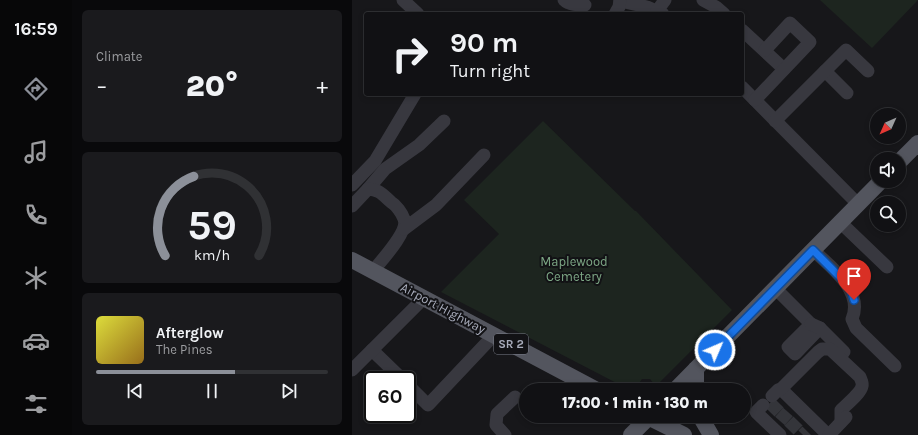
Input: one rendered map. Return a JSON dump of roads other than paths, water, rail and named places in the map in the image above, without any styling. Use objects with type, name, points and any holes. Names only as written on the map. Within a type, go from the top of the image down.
[{"type":"main road","points":[[906,155],[918,143]]},
{"type":"main road","points":[[682,383],[873,188]]},
{"type":"main road","name":"Airport Highway","points":[[352,260],[584,383]]},
{"type":"main road","points":[[696,369],[696,383]]},
{"type":"main road","points":[[631,435],[642,423]]},
{"type":"main road","points":[[661,423],[684,435]]},
{"type":"main road","points":[[704,423],[711,435]]},
{"type":"street","points":[[403,0],[416,12]]},
{"type":"street","points":[[564,0],[576,5],[587,6]]},
{"type":"street","points":[[616,12],[620,0],[660,12],[665,0]]},
{"type":"street","points":[[703,0],[716,6],[722,12]]},
{"type":"street","points":[[755,100],[810,42],[790,24],[765,50]]},
{"type":"street","points":[[744,32],[784,69]]},
{"type":"street","points":[[775,121],[846,50],[868,71]]},
{"type":"street","points":[[824,71],[847,93]]},
{"type":"street","points":[[744,89],[858,204]]},
{"type":"street","points":[[352,185],[375,161],[414,96]]},
{"type":"street","points":[[352,206],[385,169],[419,145],[444,121]]},
{"type":"street","points":[[373,271],[404,229],[436,205],[484,155]]},
{"type":"street","points":[[368,189],[378,190],[393,203],[405,220],[404,229]]},
{"type":"street","points":[[840,222],[887,267]]},
{"type":"street","points":[[813,250],[850,287],[856,308],[852,319],[856,328],[895,366]]},
{"type":"street","points":[[775,288],[869,377],[869,391],[866,396],[841,422],[828,435],[782,413],[806,364],[822,349],[830,349],[860,377],[862,381],[860,390],[841,410],[841,422]]},
{"type":"street","points":[[352,370],[424,298]]},
{"type":"street","points":[[806,364],[795,354],[816,326]]},
{"type":"street","points":[[416,393],[428,404],[494,335]]},
{"type":"street","points":[[372,350],[394,371]]},
{"type":"street","points":[[505,435],[496,425],[498,414],[515,397]]},
{"type":"tunnel","points":[[770,412],[779,403]]},
{"type":"tunnel","points":[[780,421],[788,412]]},
{"type":"tunnel","points":[[789,430],[798,421]]},
{"type":"tunnel","points":[[803,435],[807,431]]},
{"type":"park label","name":"Maplewood Cemetery","points":[[574,268]]}]
